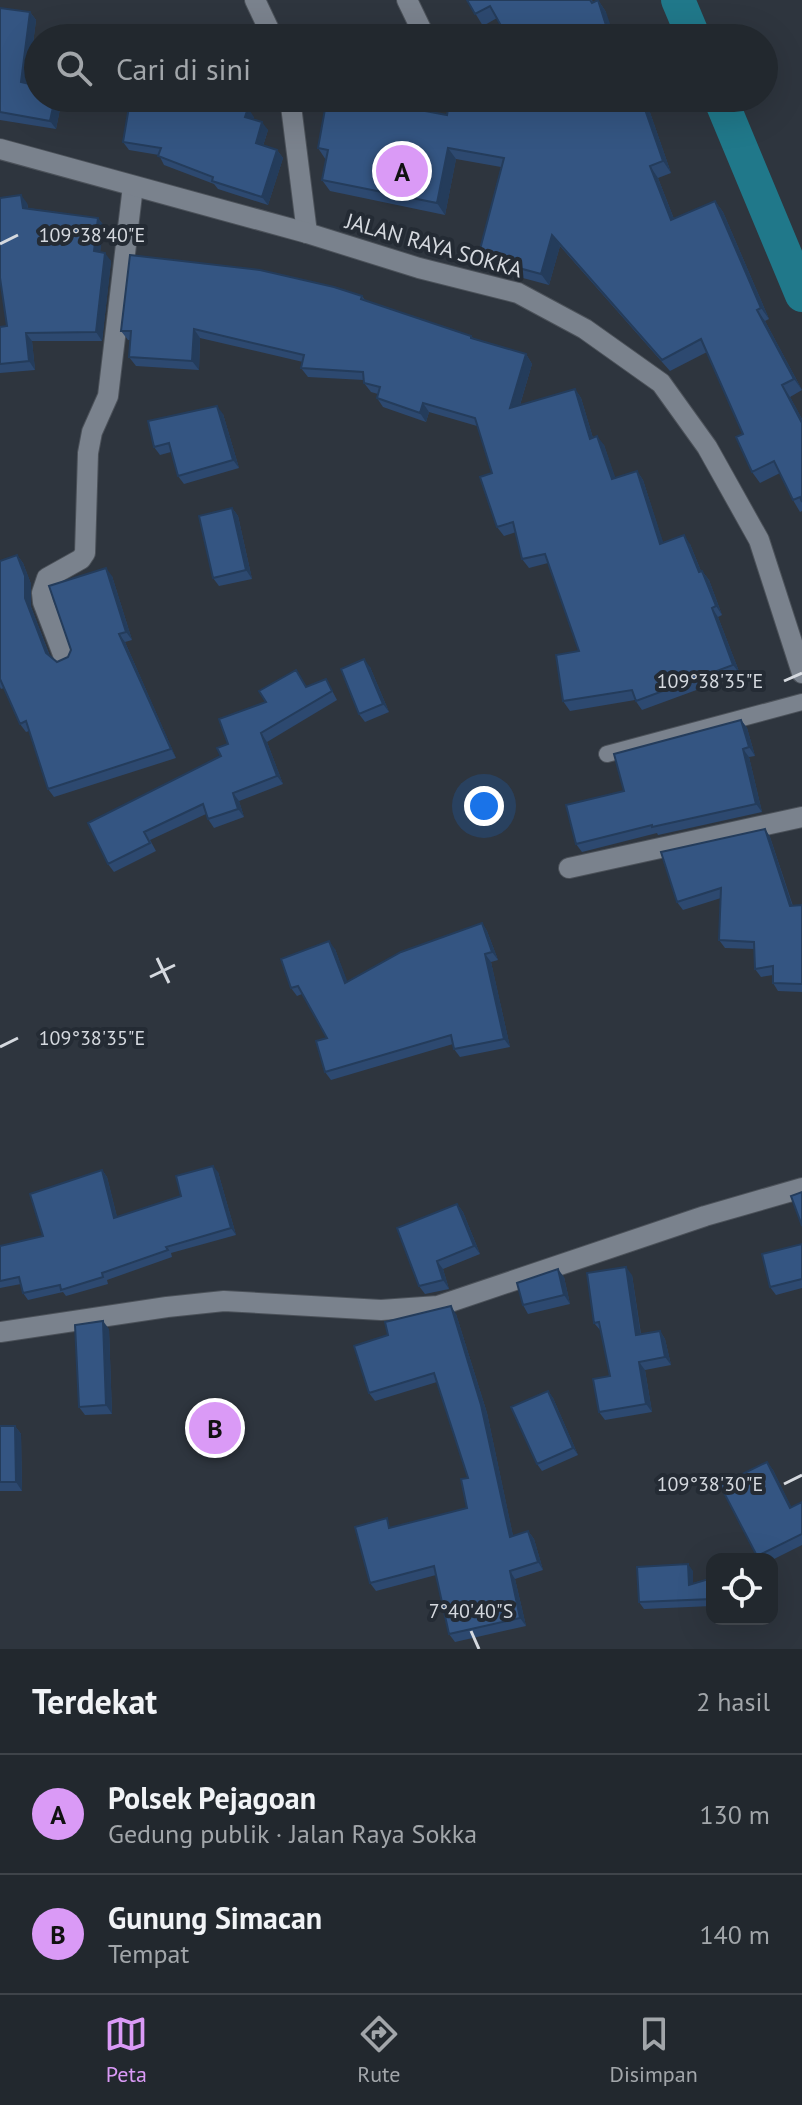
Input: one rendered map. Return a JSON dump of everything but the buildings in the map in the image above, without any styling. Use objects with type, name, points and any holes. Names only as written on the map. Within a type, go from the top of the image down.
[{"type":"street","points":[[255,0],[266,24]]},
{"type":"street","points":[[407,0],[419,24]]},
{"type":"street","points":[[292,112],[307,233]]},
{"type":"street","name":"JALAN RAYA SOKKA","points":[[0,149],[307,233],[419,268],[518,293],[585,329],[661,383],[707,447],[759,540],[802,673]]},
{"type":"street","points":[[64,657],[42,593],[47,578],[81,559],[85,553],[88,453],[92,432],[108,396],[133,186]]},
{"type":"street","points":[[569,868],[802,817]]},
{"type":"street","points":[[0,1332],[224,1301],[381,1310],[438,1306],[705,1216],[802,1188]]},
{"type":"lane","points":[[607,754],[802,702]]},
{"type":"waterway","points":[[678,0],[688,24]]},
{"type":"waterway","points":[[726,112],[802,295]]},
{"type":"place","name":"Polsek Pejagoan","points":[[402,171]]},
{"type":"place","name":"Gunung Simacan","points":[[215,1428]]}]
